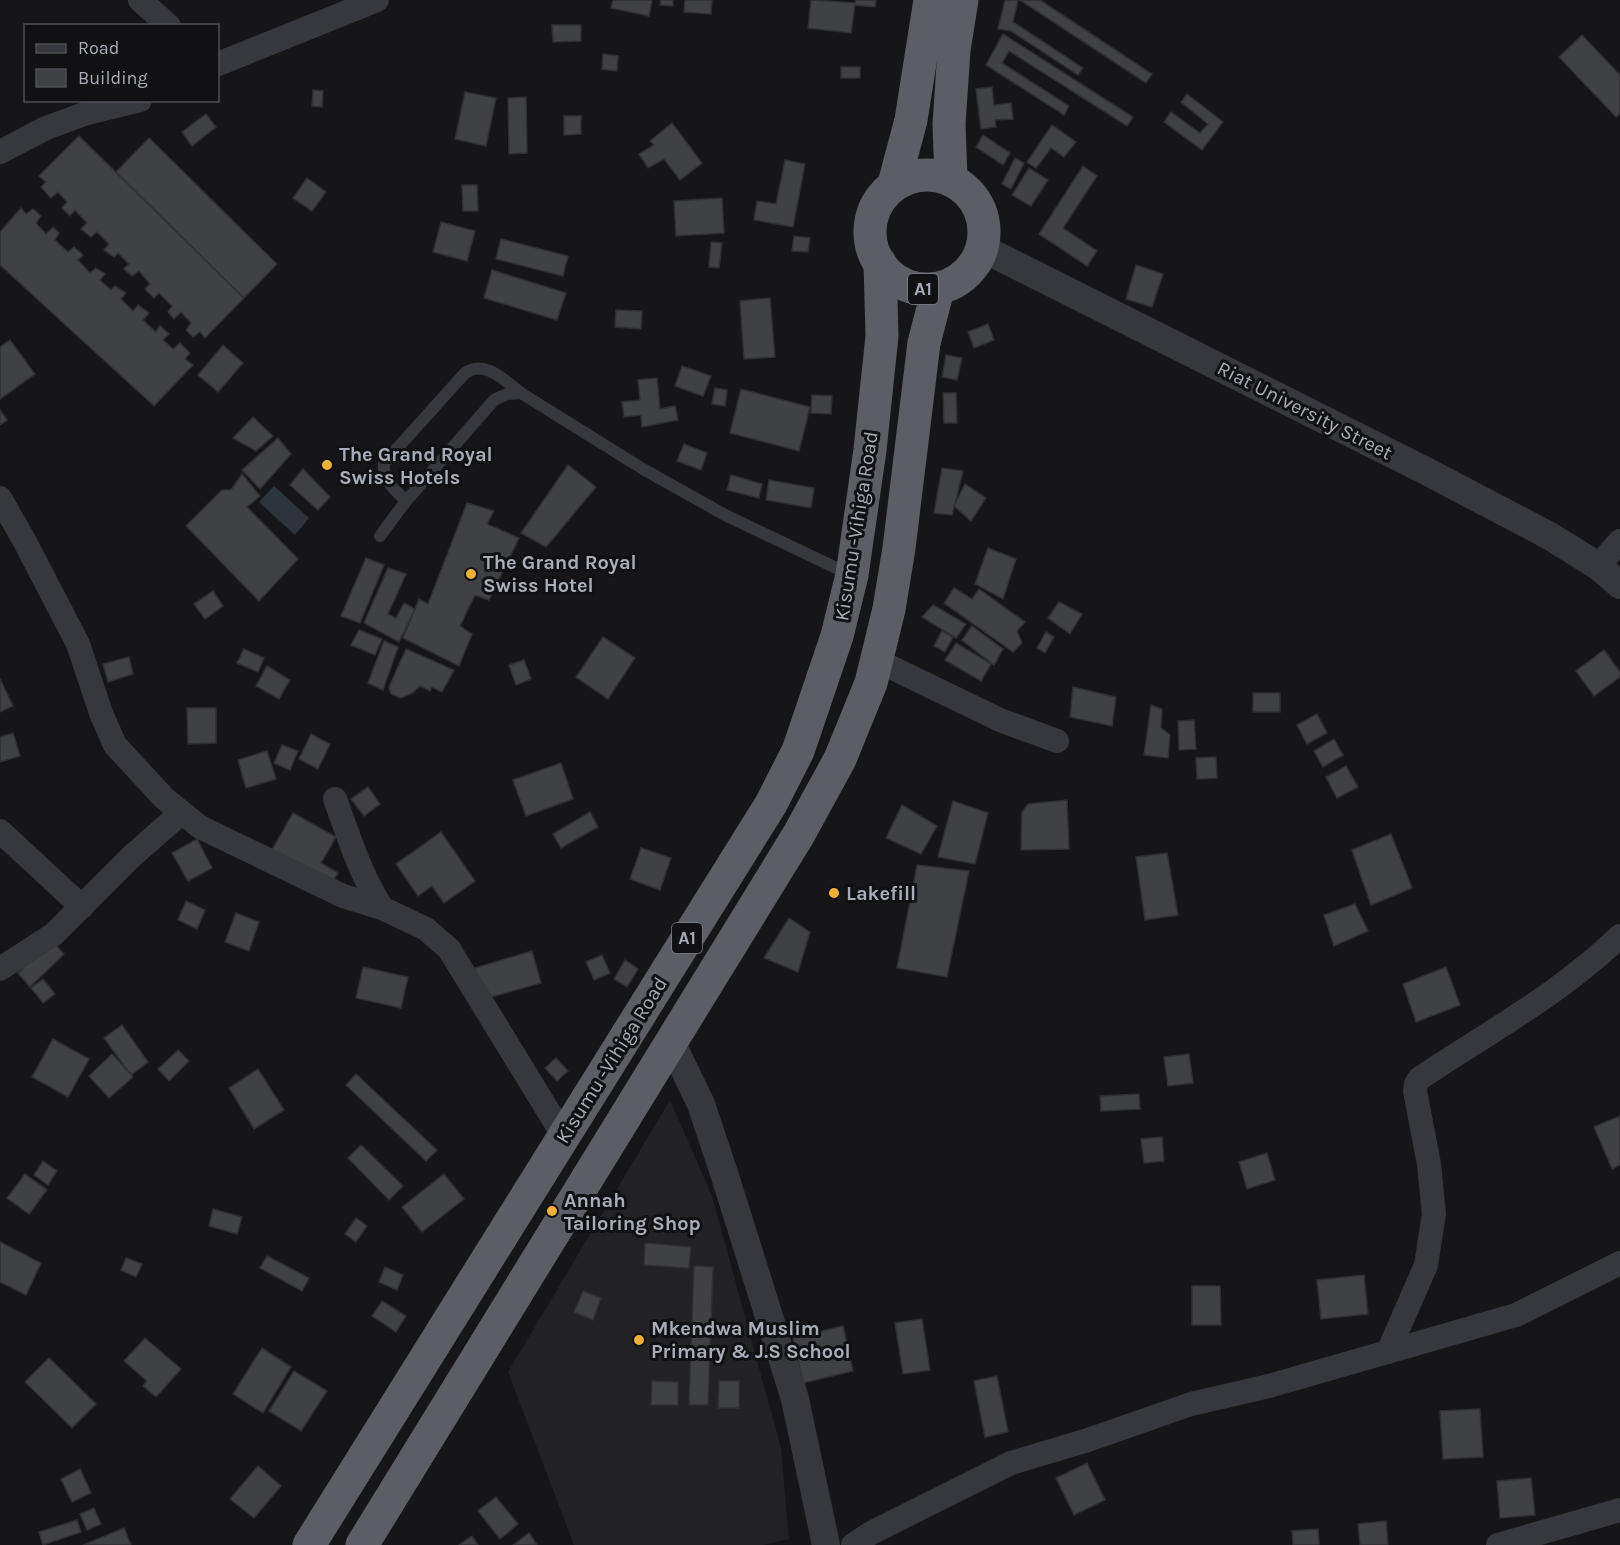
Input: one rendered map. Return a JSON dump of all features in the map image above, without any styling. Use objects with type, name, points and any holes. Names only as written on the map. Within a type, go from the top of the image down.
[{"type":"highway","name":"A1","points":[[930,0],[911,120],[894,184],[880,198],[872,217],[870,237],[875,256],[886,272],[903,284],[920,289],[938,289],[954,283],[969,272],[979,257],[984,240],[984,222],[978,205],[967,190],[951,179]]},
{"type":"highway","points":[[894,184],[912,176],[932,174],[951,179],[949,123],[954,50],[962,0]]},
{"type":"highway","name":"Kisumu -Vihiga Road","points":[[309,1545],[771,804],[798,751],[837,636],[852,576],[870,450],[882,336],[880,263]]},
{"type":"highway","name":"A1","points":[[362,1545],[799,834],[840,759],[871,683],[889,609],[898,558],[924,343],[938,289]]},
{"type":"street","points":[[140,0],[167,24]]},
{"type":"street","points":[[219,64],[377,0]]},
{"type":"street","points":[[0,152],[46,128],[87,113],[132,102]]},
{"type":"street","name":"Riat University Street","points":[[982,248],[1436,476],[1548,535],[1598,567],[1620,585]]},
{"type":"street","points":[[0,498],[78,644],[101,713],[115,745],[164,798],[200,827],[343,896],[382,908],[426,929],[449,949],[563,1135]]},
{"type":"street","points":[[1598,567],[1620,541]]},
{"type":"street","points":[[876,660],[1000,720],[1057,741]]},
{"type":"street","points":[[335,799],[356,860],[382,908]]},
{"type":"street","points":[[0,969],[54,934],[131,857],[181,813]]},
{"type":"street","points":[[0,831],[82,907]]},
{"type":"street","points":[[1388,1352],[1426,1265],[1434,1215],[1429,1164],[1415,1091],[1419,1078],[1546,997],[1591,964],[1620,936]]},
{"type":"street","points":[[671,1042],[700,1104],[716,1148],[795,1399],[826,1545]]},
{"type":"street","points":[[854,1545],[871,1533],[1011,1463],[1088,1440],[1191,1404],[1269,1386],[1516,1315],[1620,1263]]},
{"type":"street","points":[[1498,1545],[1620,1510]]},
{"type":"lane","points":[[406,501],[387,482],[383,471],[384,463],[465,373],[472,368],[480,367],[492,371],[521,393],[643,469],[725,515],[852,576]]},
{"type":"lane","points":[[380,536],[406,501],[494,400],[507,394],[521,393]]},
{"type":"shaded area","points":[[274,486],[309,518],[295,535],[259,502]]},
{"type":"shaded area","name":"Mkendwa Muslim Primary & J.S School","points":[[670,1100],[712,1196],[781,1448],[789,1539],[763,1545],[574,1545],[508,1372]]},
{"type":"building","points":[[613,0],[652,0],[649,16],[611,8]]},
{"type":"building","points":[[661,0],[673,0],[673,6],[660,5]]},
{"type":"building","points":[[685,0],[712,0],[711,14],[684,12]]},
{"type":"building","points":[[811,0],[855,3],[856,0],[876,0],[875,7],[855,5],[851,33],[808,28]]},
{"type":"building","points":[[1005,0],[1018,0],[1013,22],[1083,68],[1078,75],[1011,31],[998,29]]},
{"type":"building","points":[[1020,0],[1040,0],[1152,74],[1146,83]]},
{"type":"building","points":[[552,25],[581,25],[581,41],[553,42]]},
{"type":"building","points":[[1003,34],[1133,117],[1127,126],[1009,51],[1002,63],[1069,106],[1064,115],[986,65]]},
{"type":"building","points":[[1582,35],[1620,75],[1620,114],[1616,117],[1559,57]]},
{"type":"building","points":[[603,54],[618,56],[617,71],[602,69]]},
{"type":"building","points":[[841,67],[860,67],[860,78],[841,78]]},
{"type":"building","points":[[992,87],[994,105],[1011,103],[1013,119],[995,120],[996,127],[981,129],[976,89]]},
{"type":"building","points":[[313,90],[323,91],[322,107],[312,106]]},
{"type":"building","points":[[465,92],[496,98],[486,146],[455,139]]},
{"type":"building","points":[[1187,94],[1223,122],[1202,150],[1164,122],[1171,112],[1200,133],[1208,124],[1181,102]]},
{"type":"building","points":[[526,97],[527,153],[509,154],[508,98]]},
{"type":"building","points":[[206,114],[216,127],[192,146],[182,132]]},
{"type":"building","points":[[564,116],[581,116],[581,134],[564,135]]},
{"type":"building","points":[[672,123],[702,163],[680,180],[664,159],[648,168],[639,154],[654,145],[650,141]]},
{"type":"building","points":[[1052,125],[1076,142],[1064,157],[1051,148],[1036,168],[1027,162]]},
{"type":"building","points":[[983,135],[1010,153],[1003,165],[976,147]]},
{"type":"building","points":[[79,136],[244,298],[205,338],[200,332],[193,337],[186,330],[191,323],[181,312],[174,319],[168,312],[172,306],[159,293],[154,298],[145,289],[150,284],[139,271],[132,276],[124,269],[129,264],[118,253],[114,257],[104,250],[109,244],[97,232],[91,237],[81,229],[87,223],[75,210],[70,216],[62,208],[67,202],[58,192],[51,198],[41,187],[46,182],[39,176]]},
{"type":"building","points":[[149,138],[277,264],[244,298],[116,172]]},
{"type":"building","points":[[1015,158],[1024,163],[1011,189],[1002,184]]},
{"type":"building","points":[[785,160],[805,164],[793,227],[754,220],[757,201],[776,204]]},
{"type":"building","points":[[1083,166],[1097,176],[1063,228],[1097,251],[1087,266],[1039,234]]},
{"type":"building","points":[[1029,168],[1048,180],[1031,206],[1012,195]]},
{"type":"building","points":[[307,178],[326,192],[312,211],[293,198]]},
{"type":"building","points":[[462,185],[477,185],[478,211],[463,211]]},
{"type":"building","points":[[722,198],[724,233],[676,236],[674,201]]},
{"type":"building","points":[[21,208],[26,214],[33,209],[41,216],[36,223],[46,234],[53,227],[59,233],[55,240],[68,252],[74,247],[83,255],[78,260],[90,273],[96,268],[105,274],[100,280],[111,290],[115,286],[126,293],[121,299],[133,311],[138,305],[149,313],[143,320],[156,332],[160,326],[169,334],[163,340],[173,349],[180,343],[190,353],[185,359],[193,365],[154,406],[0,265],[0,232]]},
{"type":"building","points":[[441,222],[475,231],[467,261],[433,252]]},
{"type":"building","points":[[794,236],[810,238],[808,252],[792,251]]},
{"type":"building","points":[[501,239],[568,256],[563,276],[496,259]]},
{"type":"building","points":[[711,242],[722,243],[719,268],[709,267]]},
{"type":"building","points":[[1136,265],[1163,274],[1152,307],[1126,299]]},
{"type":"building","points":[[492,270],[566,293],[557,320],[484,298]]},
{"type":"building","points":[[770,298],[775,357],[744,359],[740,301]]},
{"type":"building","points":[[616,310],[642,311],[641,329],[615,327]]},
{"type":"building","points":[[988,324],[994,340],[974,348],[968,332]]},
{"type":"building","points":[[10,340],[35,374],[0,399],[0,347]]},
{"type":"building","points":[[223,345],[243,363],[218,392],[198,375]]},
{"type":"building","points":[[946,355],[962,358],[957,380],[942,377]]},
{"type":"building","points":[[682,366],[711,376],[703,396],[675,386]]},
{"type":"building","points":[[657,378],[660,409],[675,406],[678,420],[642,427],[641,415],[624,417],[622,402],[640,400],[638,380]]},
{"type":"building","points":[[715,388],[727,390],[725,406],[712,404]]},
{"type":"building","points":[[741,389],[810,407],[799,451],[730,433]]},
{"type":"building","points":[[943,393],[956,393],[957,423],[944,423]]},
{"type":"building","points":[[812,395],[832,396],[831,414],[811,413]]},
{"type":"building","points":[[0,410],[7,420],[0,425]]},
{"type":"building","points":[[253,417],[273,436],[256,451],[233,438]]},
{"type":"building","points":[[278,438],[291,454],[260,489],[242,470]]},
{"type":"building","points":[[684,444],[707,453],[701,470],[677,461]]},
{"type":"building","points":[[568,465],[596,487],[546,547],[521,533]]},
{"type":"building","points":[[942,468],[963,471],[952,515],[934,513]]},
{"type":"building","points":[[303,469],[330,497],[318,510],[290,485]]},
{"type":"building","points":[[242,474],[260,496],[247,507],[298,559],[259,601],[186,526],[222,490],[231,490]]},
{"type":"building","points":[[731,475],[762,484],[759,498],[727,490]]},
{"type":"building","points":[[769,480],[814,488],[811,508],[766,500]]},
{"type":"building","points":[[965,484],[986,498],[971,521],[954,506]]},
{"type":"building","name":"The Grand Royal Swiss Hotel","points":[[467,503],[494,511],[487,524],[519,538],[489,600],[475,595],[460,626],[472,634],[459,666],[403,638],[419,599],[428,604]]},
{"type":"building","points":[[988,548],[1016,559],[1003,599],[975,584]]},
{"type":"building","points":[[366,558],[384,565],[360,623],[341,616]]},
{"type":"building","points":[[388,568],[406,574],[388,614],[396,618],[404,603],[415,609],[399,642],[364,623]]},
{"type":"building","points":[[954,588],[972,599],[979,589],[1025,622],[1017,631],[1022,643],[1013,652],[944,603]]},
{"type":"building","points":[[213,591],[223,606],[205,619],[194,604]]},
{"type":"building","points":[[1059,602],[1082,614],[1070,634],[1048,618]]},
{"type":"building","points":[[933,605],[966,624],[956,638],[922,617]]},
{"type":"building","points":[[972,626],[1003,649],[994,665],[962,640]]},
{"type":"building","points":[[359,630],[382,639],[375,655],[351,645]]},
{"type":"building","points":[[942,631],[953,637],[945,652],[934,646]]},
{"type":"building","points":[[1046,632],[1054,637],[1045,653],[1037,648]]},
{"type":"building","points":[[603,637],[635,658],[608,699],[576,677]]},
{"type":"building","points":[[384,641],[398,647],[383,690],[368,683]]},
{"type":"building","points":[[956,643],[991,664],[981,681],[945,660]]},
{"type":"building","points":[[244,649],[264,658],[258,672],[237,663]]},
{"type":"building","points":[[406,649],[454,670],[442,692],[432,687],[430,691],[420,686],[401,698],[391,694],[389,687]]},
{"type":"building","points":[[1604,650],[1620,672],[1620,677],[1594,696],[1576,671]]},
{"type":"building","points":[[129,657],[133,674],[108,682],[103,664]]},
{"type":"building","points":[[524,660],[531,679],[516,685],[509,665]]},
{"type":"building","points":[[267,666],[290,680],[279,699],[256,686]]},
{"type":"building","points":[[0,679],[13,706],[0,712]]},
{"type":"building","points":[[1073,687],[1116,697],[1112,726],[1070,717]]},
{"type":"building","points":[[1253,693],[1280,693],[1280,712],[1253,712]]},
{"type":"building","points":[[1151,705],[1162,709],[1161,728],[1170,735],[1168,758],[1144,755]]},
{"type":"building","points":[[187,708],[216,708],[216,743],[188,744]]},
{"type":"building","points":[[1317,714],[1327,733],[1307,744],[1297,725]]},
{"type":"building","points":[[1194,720],[1196,749],[1179,750],[1178,721]]},
{"type":"building","points":[[13,733],[20,756],[0,762],[0,737]]},
{"type":"building","points":[[311,734],[330,744],[318,769],[299,759]]},
{"type":"building","points":[[1334,739],[1343,755],[1323,767],[1314,751]]},
{"type":"building","points":[[282,745],[298,751],[290,770],[274,763]]},
{"type":"building","points":[[267,751],[276,779],[246,788],[238,760]]},
{"type":"building","points":[[1216,757],[1217,778],[1197,779],[1196,758]]},
{"type":"building","points":[[561,763],[573,799],[526,816],[513,780]]},
{"type":"building","points":[[1346,766],[1358,787],[1337,798],[1326,777]]},
{"type":"building","points":[[368,787],[380,804],[364,816],[351,799]]},
{"type":"building","points":[[1067,800],[1069,849],[1021,850],[1022,812],[1028,804]]},
{"type":"building","points":[[953,801],[988,813],[975,864],[938,857]]},
{"type":"building","points":[[902,805],[937,826],[921,854],[886,838]]},
{"type":"building","points":[[590,812],[598,827],[561,848],[553,834]]},
{"type":"building","points":[[293,813],[336,837],[321,863],[338,873],[331,884],[272,850]]},
{"type":"building","points":[[441,832],[475,881],[444,903],[432,886],[418,896],[396,864]]},
{"type":"building","points":[[1391,834],[1412,888],[1371,905],[1352,850]]},
{"type":"building","points":[[197,839],[212,868],[188,881],[172,853]]},
{"type":"building","points":[[641,848],[671,858],[660,890],[630,879]]},
{"type":"building","points":[[1167,853],[1178,915],[1145,920],[1136,857]]},
{"type":"building","points":[[917,865],[969,871],[947,977],[897,968]]},
{"type":"building","points":[[186,901],[205,910],[197,929],[178,920]]},
{"type":"building","points":[[1355,904],[1368,931],[1334,946],[1324,915]]},
{"type":"building","points":[[236,913],[259,922],[249,951],[225,942]]},
{"type":"building","points":[[789,918],[810,932],[798,972],[764,958]]},
{"type":"building","points":[[52,941],[64,954],[30,987],[18,973]]},
{"type":"building","points":[[532,951],[541,983],[484,999],[475,968]]},
{"type":"building","points":[[602,955],[610,973],[594,980],[586,962]]},
{"type":"building","points":[[625,960],[638,969],[627,987],[614,979]]},
{"type":"building","points":[[363,967],[408,977],[401,1008],[356,998]]},
{"type":"building","points":[[1446,967],[1460,1005],[1416,1022],[1403,984]]},
{"type":"building","points":[[43,979],[55,994],[43,1003],[31,988]]},
{"type":"building","points":[[122,1025],[148,1062],[131,1075],[104,1038]]},
{"type":"building","points":[[53,1039],[89,1059],[68,1097],[32,1077]]},
{"type":"building","points":[[178,1050],[189,1061],[169,1081],[158,1069]]},
{"type":"building","points":[[112,1054],[133,1077],[109,1098],[89,1076]]},
{"type":"building","points":[[1189,1054],[1193,1083],[1168,1086],[1164,1057]]},
{"type":"building","points":[[556,1058],[568,1071],[557,1081],[545,1068]]},
{"type":"building","points":[[258,1069],[284,1110],[254,1129],[229,1088]]},
{"type":"building","points":[[356,1074],[437,1150],[426,1161],[346,1085]]},
{"type":"building","points":[[1139,1094],[1140,1109],[1101,1111],[1100,1096]]},
{"type":"building","points":[[1620,1116],[1620,1165],[1612,1169],[1594,1127]]},
{"type":"building","points":[[1162,1137],[1164,1161],[1144,1163],[1141,1139]]},
{"type":"building","points":[[361,1145],[403,1186],[389,1200],[348,1158]]},
{"type":"building","points":[[1267,1153],[1275,1180],[1247,1189],[1239,1162]]},
{"type":"building","points":[[43,1161],[57,1171],[48,1185],[34,1175]]},
{"type":"building","points":[[25,1174],[47,1190],[29,1214],[7,1198]]},
{"type":"building","points":[[444,1174],[464,1199],[422,1232],[402,1207]]},
{"type":"building","points":[[213,1209],[242,1217],[237,1234],[209,1226]]},
{"type":"building","points":[[356,1218],[367,1226],[356,1242],[345,1234]]},
{"type":"building","points":[[0,1242],[41,1263],[26,1295],[0,1282]]},
{"type":"building","points":[[645,1243],[691,1247],[689,1268],[644,1265]]},
{"type":"building","points":[[267,1256],[309,1278],[302,1291],[260,1268]]},
{"type":"building","points":[[126,1258],[142,1264],[136,1277],[121,1270]]},
{"type":"building","points":[[694,1266],[713,1267],[708,1405],[689,1405]]},
{"type":"building","points":[[385,1267],[403,1275],[397,1290],[379,1282]]},
{"type":"building","points":[[1364,1275],[1368,1314],[1321,1319],[1317,1280]]},
{"type":"building","points":[[1192,1286],[1220,1286],[1221,1325],[1192,1325]]},
{"type":"building","points":[[583,1291],[601,1298],[593,1320],[574,1312]]},
{"type":"building","points":[[382,1301],[406,1316],[396,1332],[372,1316]]},
{"type":"building","points":[[922,1319],[930,1370],[903,1374],[895,1323]]},
{"type":"building","points":[[843,1326],[853,1371],[803,1383],[793,1338]]},
{"type":"building","points":[[145,1338],[181,1369],[156,1397],[143,1386],[147,1381],[124,1361]]},
{"type":"building","points":[[262,1348],[291,1367],[263,1413],[233,1394]]},
{"type":"building","points":[[49,1358],[96,1404],[72,1428],[25,1382]]},
{"type":"building","points":[[294,1371],[327,1391],[301,1431],[269,1411]]},
{"type":"building","points":[[997,1376],[1008,1432],[985,1437],[974,1381]]},
{"type":"building","points":[[652,1381],[678,1382],[678,1405],[651,1405]]},
{"type":"building","points":[[719,1381],[739,1381],[739,1408],[718,1408]]},
{"type":"building","points":[[1480,1409],[1483,1457],[1443,1459],[1440,1411]]},
{"type":"building","points":[[1087,1463],[1105,1500],[1074,1515],[1056,1478]]},
{"type":"building","points":[[258,1466],[281,1486],[254,1518],[230,1499]]},
{"type":"building","points":[[80,1469],[91,1493],[72,1502],[61,1479]]},
{"type":"building","points":[[1531,1478],[1535,1515],[1500,1518],[1497,1481]]},
{"type":"building","points":[[496,1497],[518,1524],[500,1539],[478,1511]]},
{"type":"building","points":[[94,1508],[101,1524],[87,1530],[80,1514]]},
{"type":"building","points":[[77,1520],[81,1532],[43,1545],[39,1532]]},
{"type":"building","points":[[1386,1521],[1388,1545],[1360,1545],[1358,1524]]},
{"type":"building","points":[[124,1528],[131,1545],[83,1545]]},
{"type":"building","points":[[1318,1529],[1319,1545],[1293,1545],[1292,1531]]},
{"type":"building","points":[[529,1533],[537,1545],[513,1545]]},
{"type":"building","points":[[472,1536],[478,1545],[459,1545]]},
{"type":"place","name":"The Grand Royal Swiss Hotels","points":[[327,465]]},
{"type":"place","name":"The Grand Royal Swiss Hotel","points":[[471,574]]},
{"type":"place","name":"Lakefill","points":[[834,893]]},
{"type":"place","name":"Annah Tailoring Shop","points":[[552,1211]]},
{"type":"place","name":"Mkendwa Muslim Primary & J.S School","points":[[639,1340]]}]
